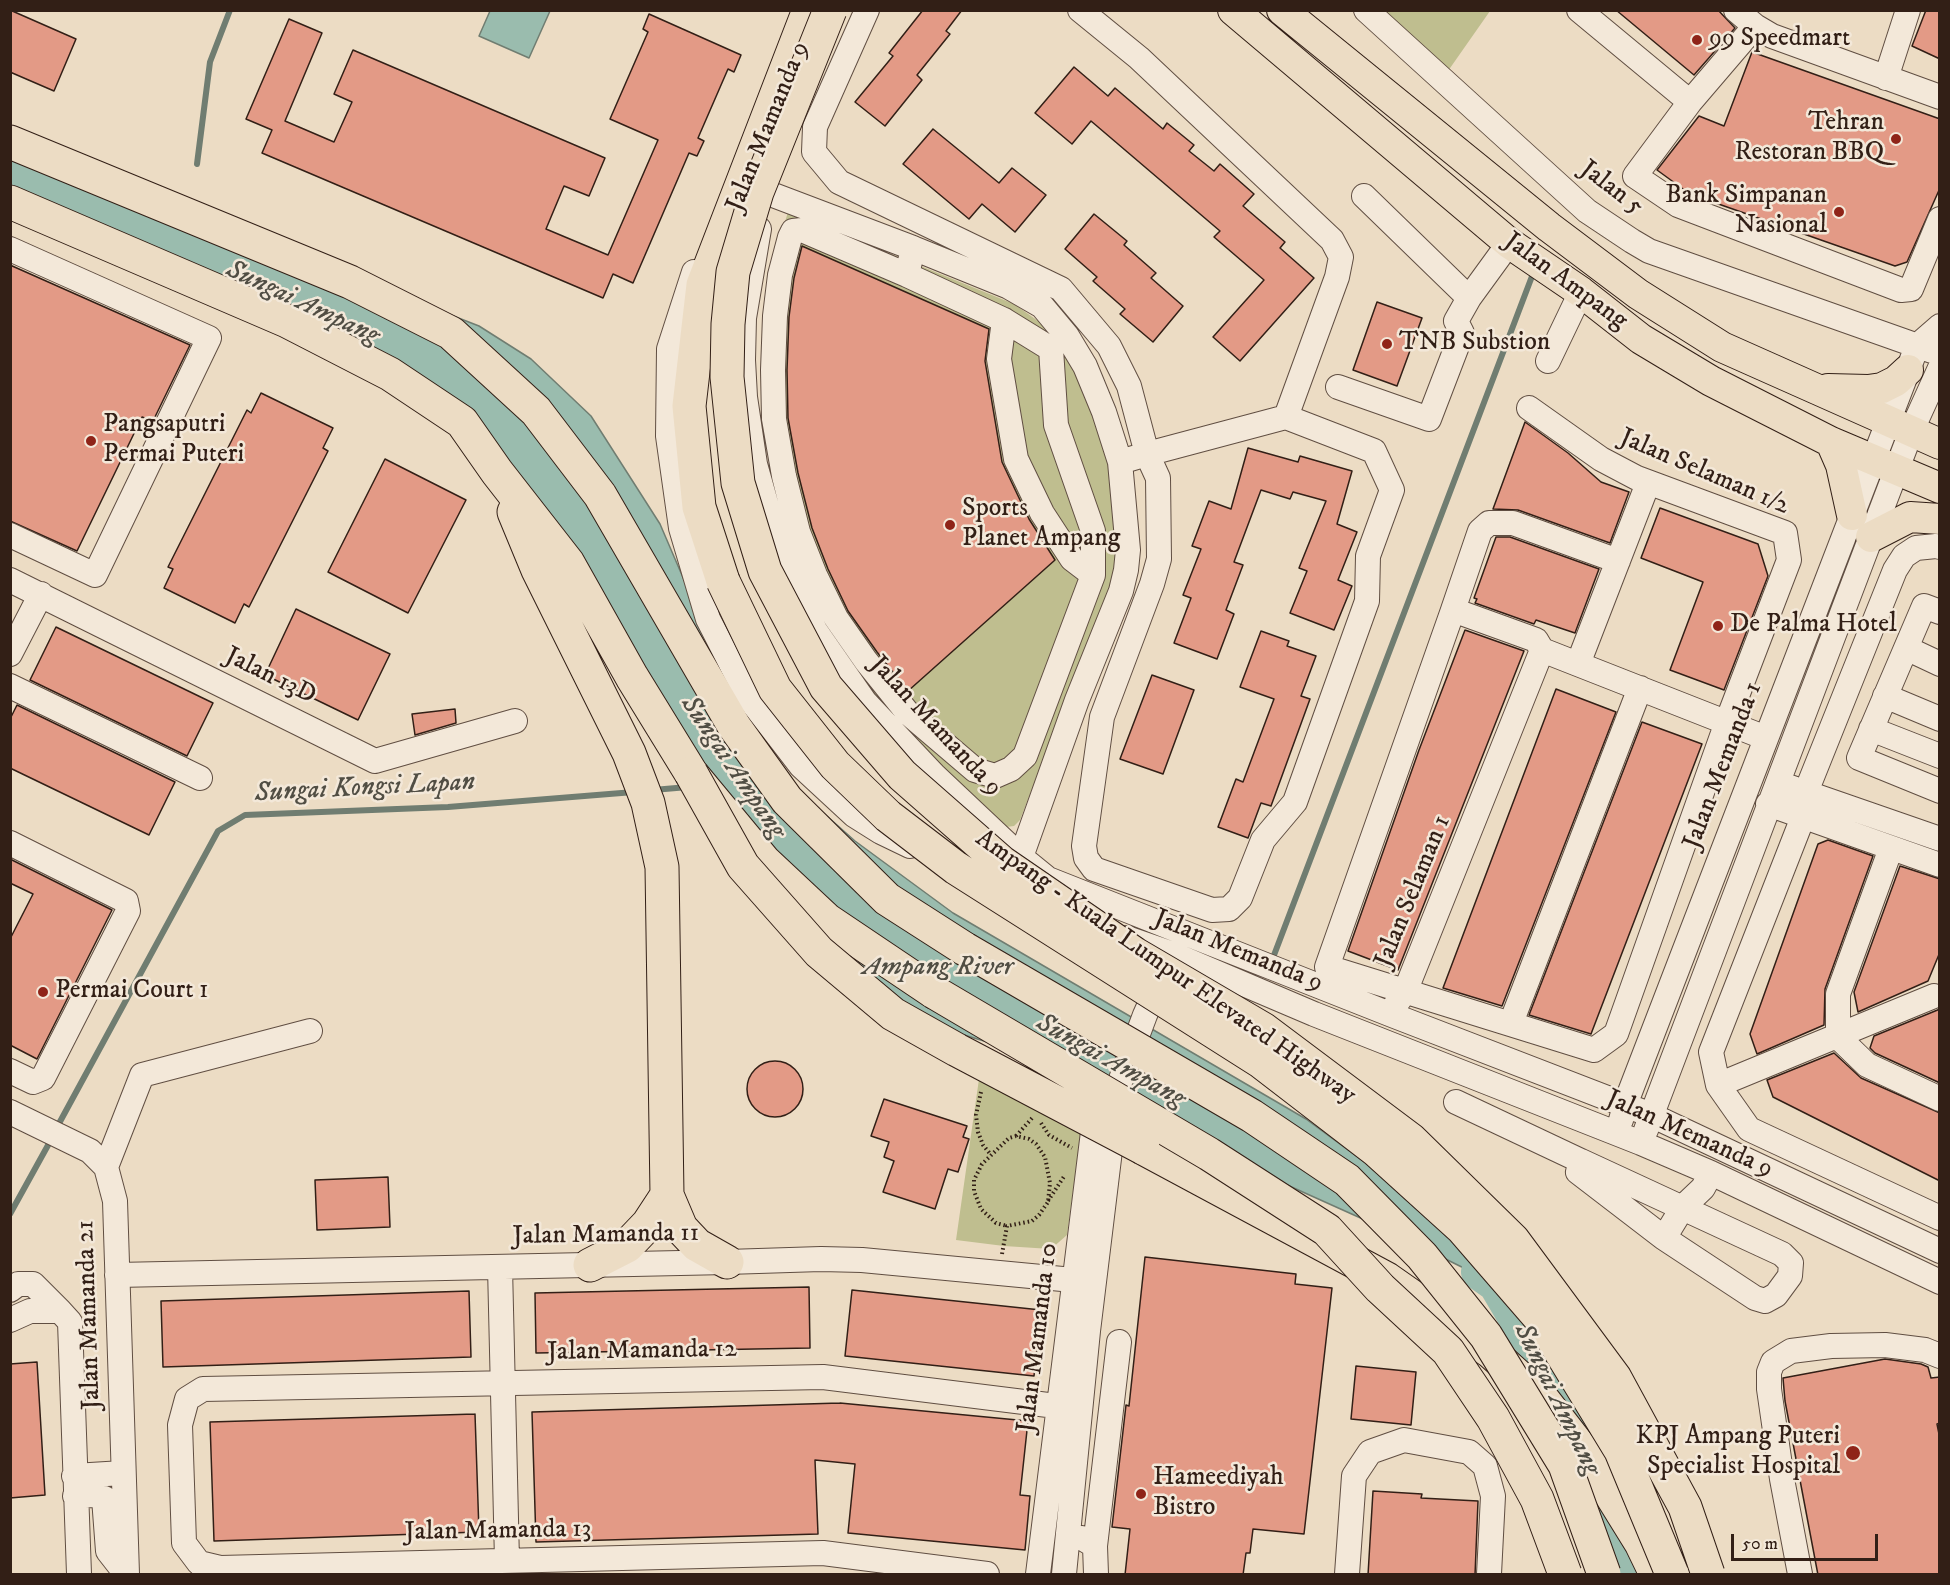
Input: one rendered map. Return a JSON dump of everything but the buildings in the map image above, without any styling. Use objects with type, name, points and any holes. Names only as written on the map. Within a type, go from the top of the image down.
[{"type":"highway","name":"Ampang - Kuala Lumpur Elevated Highway","points":[[809,10],[703,285],[689,406],[699,507],[723,582],[775,689],[835,765],[888,816],[965,874],[1260,1061],[1377,1151],[1462,1228],[1540,1318],[1621,1451],[1672,1575]]},
{"type":"highway","name":"Ampang - Kuala Lumpur Elevated Highway","points":[[830,10],[757,192],[733,272],[727,377],[738,483],[765,571],[826,687],[902,775],[1001,862],[1136,954],[1263,1029],[1411,1140],[1513,1240],[1615,1378],[1685,1507],[1708,1575]]},
{"type":"highway","points":[[10,142],[350,282],[451,333],[536,411],[600,495],[734,726],[787,800],[887,898],[965,949],[1252,1116],[1347,1180],[1422,1256],[1486,1336],[1565,1465],[1604,1575]]},
{"type":"highway","points":[[10,202],[287,321],[390,374],[462,422],[497,472],[568,562],[632,677],[691,772],[743,866],[819,952],[893,1014],[1387,1280],[1491,1352],[1541,1397],[1589,1459],[1641,1543],[1656,1575]]},
{"type":"highway","points":[[497,472],[538,570],[629,753],[648,803],[662,867],[667,1195],[681,1228],[697,1245],[727,1263]]},
{"type":"highway","points":[[691,772],[764,861],[827,920],[934,992],[1209,1154],[1326,1230],[1380,1288],[1448,1351],[1493,1418],[1537,1499],[1565,1575]]},
{"type":"highway","points":[[591,1265],[627,1246],[648,1224],[667,1195]]},
{"type":"main road","name":"Jalan Ampang","points":[[1233,10],[1509,243],[1581,292],[1641,339],[1711,381],[1831,442],[1940,488]]},
{"type":"main road","name":"Jalan Ampang","points":[[1282,10],[1549,227],[1638,294],[1722,347],[1940,444]]},
{"type":"main road","points":[[1813,388],[1868,390],[1882,388],[1896,381],[1922,357]]},
{"type":"main road","points":[[1831,442],[1841,465],[1852,515]]},
{"type":"main road","points":[[1871,537],[1910,517],[1940,519]]},
{"type":"street","name":"Jalan Mamanda 9","points":[[847,10],[768,193],[759,226],[744,318],[743,360],[745,397],[756,464],[778,546],[815,630],[865,702],[934,776],[1022,857]]},
{"type":"street","points":[[867,10],[815,127],[814,152],[839,182],[1061,289],[1109,346],[1129,386],[1147,454],[1158,478],[1159,558],[1152,585],[1102,717],[1084,846],[1086,858],[1094,869],[1212,910],[1229,909],[1240,898],[1263,840],[1295,802],[1367,601],[1368,556],[1392,489],[1374,451],[1286,417],[1147,454],[1120,462]]},
{"type":"street","points":[[1080,10],[1139,58],[1324,232],[1332,240],[1341,256],[1337,277],[1286,417]]},
{"type":"street","name":"Jalan 5","points":[[1366,10],[1587,212],[1632,241],[1649,251],[1922,357]]},
{"type":"street","points":[[1579,10],[1690,102]]},
{"type":"street","points":[[1736,10],[1755,26],[1772,36],[1940,97]]},
{"type":"street","points":[[1886,78],[1908,10]]},
{"type":"street","points":[[1755,26],[1690,102],[1635,176],[1678,205],[1901,290],[1911,289],[1940,219]]},
{"type":"street","name":"Jalan Memanda 9","points":[[750,163],[698,260],[669,349],[668,436],[681,528],[708,619],[748,697],[801,766],[854,815],[881,832],[1039,908],[1173,954],[1314,1014],[1617,1133],[1711,1173],[1940,1282]]},
{"type":"street","points":[[768,193],[910,261],[1051,349],[1056,425],[1093,531],[1092,575],[1025,756],[1011,769],[995,776],[975,770],[907,712],[866,662],[836,618],[815,575],[798,532],[784,476],[774,418],[773,369],[776,316],[780,275],[790,237],[794,231],[802,230],[910,261],[1009,287],[1042,306],[1067,336],[1085,366],[1104,412],[1120,462],[1128,550],[1126,570],[1121,591],[1077,700],[1022,857],[1021,870],[1026,890],[1039,908]]},
{"type":"street","points":[[1364,196],[1469,298]]},
{"type":"street","points":[[1338,387],[1429,419],[1462,333],[1456,321],[1469,298],[1509,243]]},
{"type":"street","points":[[10,249],[209,338],[95,575],[17,543]]},
{"type":"street","points":[[1548,360],[1581,292]]},
{"type":"street","points":[[1004,320],[999,359],[1016,459],[1042,513],[1072,559],[1092,575]]},
{"type":"street","points":[[1900,427],[1922,357],[1940,326]]},
{"type":"street","points":[[1900,427],[1940,368]]},
{"type":"street","name":"Jalan Selaman 1/2","points":[[1528,408],[1600,459],[1648,483],[1785,533],[1790,560],[1727,722]]},
{"type":"street","name":"Jalan Memanda 1","points":[[1641,1143],[1871,537],[1885,465],[1900,427]]},
{"type":"street","name":"Jalan Memanda 1","points":[[1617,1133],[1625,1105],[1852,515],[1885,465]]},
{"type":"street","points":[[1578,664],[1648,483]]},
{"type":"street","points":[[1392,1015],[1405,992],[1327,967],[1480,531],[1489,523],[1513,523],[1618,561]]},
{"type":"street","points":[[1806,792],[1895,570],[1904,556],[1916,548],[1940,547]]},
{"type":"street","name":"Jalan 13D","points":[[10,580],[375,761],[515,721]]},
{"type":"street","points":[[10,654],[41,594]]},
{"type":"street","points":[[1940,612],[1924,606],[1859,758],[1940,791]]},
{"type":"street","points":[[1453,610],[1536,639],[1542,650],[1766,738]]},
{"type":"street","points":[[1906,648],[1940,664]]},
{"type":"street","name":"Jalan Selaman 1","points":[[1542,650],[1405,992],[1594,1050],[1616,1034],[1727,722]]},
{"type":"street","points":[[10,686],[200,778]]},
{"type":"street","points":[[1511,1023],[1640,688]]},
{"type":"street","points":[[1049,691],[1077,700]]},
{"type":"street","points":[[1810,694],[1840,704]]},
{"type":"street","points":[[1885,696],[1940,719]]},
{"type":"street","points":[[1871,729],[1940,756]]},
{"type":"street","points":[[881,832],[894,832],[909,827],[928,814],[936,796],[934,776]]},
{"type":"street","points":[[1772,793],[1806,792],[1940,839]]},
{"type":"street","points":[[1772,793],[1803,818],[1940,865]]},
{"type":"street","points":[[1803,818],[1711,1052],[1718,1084],[1838,1037],[1938,993]]},
{"type":"street","points":[[10,843],[126,901],[128,911],[43,1078],[33,1082],[10,1071]]},
{"type":"street","points":[[1890,848],[1838,994],[1838,1037],[1867,1065],[1940,1099]]},
{"type":"street","name":"Jalan Memanda 9","points":[[1022,857],[1048,879],[1651,1115],[1940,1251]]},
{"type":"street","points":[[1107,931],[1126,952],[1141,976],[1147,1010]]},
{"type":"street","name":"Jalan Mamanda 10","points":[[1038,1575],[1070,1408],[1085,1280],[1112,1134],[1110,1108],[1147,1010],[1184,931]]},
{"type":"street","points":[[21,1117],[98,1159],[142,1075],[310,1031]]},
{"type":"street","points":[[1647,1048],[1673,1058]]},
{"type":"street","name":"Jalan Memanda 9","points":[[1718,1084],[1749,1129],[1940,1218]]},
{"type":"street","points":[[1456,1102],[1782,1254],[1791,1263],[1790,1276],[1776,1296],[1765,1300],[1755,1298],[1664,1239],[1578,1172],[1581,1161]]},
{"type":"street","name":"Jalan Mamanda 21","points":[[98,1159],[115,1201],[127,1575]]},
{"type":"street","points":[[1664,1239],[1683,1207],[1703,1188],[1711,1173]]},
{"type":"street","name":"Jalan Mamanda 11","points":[[117,1275],[727,1263],[821,1258],[1085,1280]]},
{"type":"street","points":[[500,1267],[507,1561]]},
{"type":"street","points":[[10,1290],[18,1284],[33,1284],[70,1322],[79,1575]]},
{"type":"street","points":[[10,1320],[30,1311],[60,1311]]},
{"type":"street","points":[[1096,1575],[1095,1546],[1119,1342]]},
{"type":"street","points":[[1800,1575],[1782,1479],[1769,1389],[1769,1372],[1773,1362],[1791,1351],[1831,1346],[1885,1345],[1925,1350],[1940,1356]]},
{"type":"street","name":"Jalan Mamanda 12","points":[[204,1389],[823,1377],[1070,1408]]},
{"type":"street","name":"Jalan Mamanda 13","points":[[204,1389],[187,1399],[180,1425],[184,1543],[199,1563],[220,1568],[824,1553],[987,1575]]},
{"type":"street","name":"Jalan Mamanda 10","points":[[1064,1575],[1069,1531],[1070,1408]]},
{"type":"street","points":[[1347,1575],[1354,1476],[1370,1452],[1404,1440],[1469,1452],[1485,1466],[1493,1496],[1489,1575]]},
{"type":"street","points":[[75,1486],[123,1473]]},
{"type":"street","points":[[75,1486],[104,1498],[108,1551],[127,1575]]},
{"type":"street","points":[[1549,1496],[1572,1575]]},
{"type":"street","points":[[1069,1531],[1095,1546]]},
{"type":"path","points":[[984,1082],[976,1115],[978,1132],[983,1145],[991,1155]]},
{"type":"path","points":[[1016,1136],[1036,1114],[1049,1135],[1073,1149],[1070,1158]]},
{"type":"path","points":[[1048,1202],[1050,1183],[1045,1157],[1036,1144],[1029,1139],[1016,1136],[1009,1138],[977,1171],[974,1191],[976,1201],[988,1217],[996,1223],[1007,1226],[1032,1221],[1039,1215],[1062,1182],[1068,1167]]},
{"type":"path","points":[[999,1272],[1007,1226]]},
{"type":"shaded area","points":[[1380,11],[1490,11],[1448,71]]},
{"type":"shaded area","name":"Sports Planet Ampang","points":[[788,212],[1014,304],[1048,328],[1074,361],[1112,456],[1116,567],[1020,820],[1014,826],[1006,827],[958,792],[834,649],[788,536],[775,492],[767,446],[777,248]]},
{"type":"shaded area","points":[[979,1079],[1084,1111],[1067,1235],[1051,1249],[956,1240]]},
{"type":"water","points":[[490,11],[550,11],[529,58],[479,36]]},
{"type":"water","name":"Ampang River","points":[[10,143],[479,326],[531,359],[591,416],[660,524],[730,687],[792,785],[855,841],[953,913],[1306,1119],[1428,1209],[1496,1284],[1385,1229],[1236,1162],[1014,1050],[914,1020],[802,933],[525,488],[393,379],[11,220]]},
{"type":"waterway","points":[[197,164],[210,62],[230,10]]},
{"type":"waterway","points":[[1271,963],[1534,271]]},
{"type":"waterway","name":"Sungai Kongsi Lapan","points":[[653,790],[688,787]]},
{"type":"waterway","name":"Sungai Kongsi Lapan","points":[[56,1129],[218,831],[245,815],[448,807],[634,792]]},
{"type":"waterway","name":"Sungai Kongsi Lapan","points":[[10,1214],[52,1138]]},
{"type":"waterway","name":"Sungai Ampang","points":[[1479,1272],[1496,1284],[1553,1381],[1579,1437]]},
{"type":"waterway","name":"Sungai Ampang","points":[[1611,1512],[1637,1574]]},
{"type":"place","name":"99 Speedmart","points":[[1697,40]]},
{"type":"place","name":"Tehran Restoran BBQ","points":[[1896,139]]},
{"type":"place","name":"Bank Simpanan Nasional","points":[[1839,212]]},
{"type":"place","name":"TNB Substion","points":[[1387,344]]},
{"type":"place","name":"Pangsaputri Permai Puteri","points":[[91,441]]},
{"type":"place","name":"Sports Planet Ampang","points":[[950,525]]},
{"type":"place","name":"De Palma Hotel","points":[[1718,626]]},
{"type":"place","name":"Permai Court 1","points":[[43,992]]},
{"type":"place","name":"KPJ Ampang Puteri Specialist Hospital","points":[[1853,1453]]},
{"type":"place","name":"Hameediyah Bistro","points":[[1141,1494]]}]
